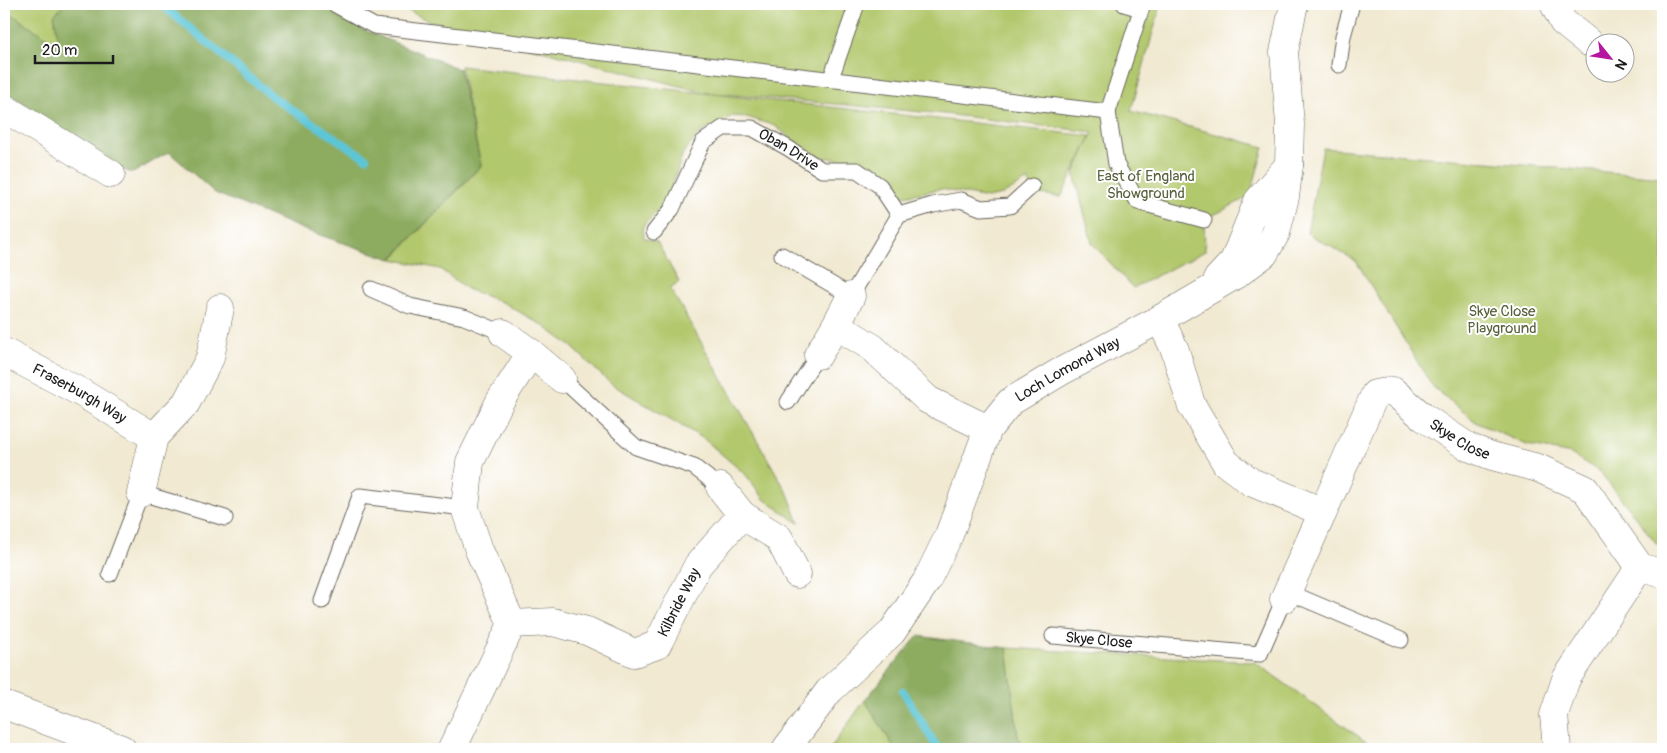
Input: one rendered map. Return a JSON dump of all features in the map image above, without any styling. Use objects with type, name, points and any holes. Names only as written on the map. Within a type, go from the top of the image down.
[{"type":"street","name":"Loch Lomond Way","points":[[786,749],[829,691],[892,632],[926,582],[949,535],[988,429],[1010,402],[1060,372],[1160,319],[1237,274],[1264,254],[1276,233],[1285,197],[1289,165],[1290,124],[1284,52],[1294,4]]},
{"type":"street","points":[[1554,4],[1563,22],[1584,39]]},
{"type":"street","points":[[4,108],[111,174]]},
{"type":"street","points":[[818,355],[836,325],[850,296]]},
{"type":"street","points":[[141,493],[154,436],[186,403],[210,358],[220,308]]},
{"type":"street","points":[[1160,319],[1175,350],[1191,404],[1226,463],[1250,482],[1323,512]]},
{"type":"street","points":[[836,325],[873,348],[928,400],[988,429]]},
{"type":"street","points":[[503,333],[562,379]]},
{"type":"street","name":"Fraserburgh Way","points":[[4,352],[82,393],[154,436]]},
{"type":"street","points":[[452,749],[512,624],[479,550],[465,508],[470,462],[500,401],[531,353]]},
{"type":"street","name":"Skye Close","points":[[1286,595],[1375,394],[1393,391],[1423,417],[1468,447],[1492,456],[1538,468],[1585,489],[1652,570],[1566,679],[1554,715],[1557,749]]},
{"type":"street","points":[[720,487],[742,515],[779,538],[797,574]]},
{"type":"street","name":"Kilbride Way","points":[[512,624],[553,622],[587,631],[634,653],[657,645],[698,565],[742,515]]},
{"type":"street","points":[[4,705],[122,749]]},
{"type":"lane","points":[[334,4],[374,26],[831,78],[1108,112]]},
{"type":"lane","points":[[831,78],[857,4]]},
{"type":"lane","points":[[1124,4],[1142,6],[1108,112],[1116,164],[1138,202],[1204,220]]},
{"type":"lane","points":[[1339,65],[1343,36],[1352,4]]},
{"type":"lane","name":"Oban Drive","points":[[654,232],[672,209],[703,142],[724,128],[752,128],[822,170],[857,170],[880,186],[899,215]]},
{"type":"lane","points":[[782,255],[850,296],[899,215],[933,205],[961,200],[981,208],[1010,206],[1032,186]]},
{"type":"lane","points":[[371,289],[410,306],[464,317],[503,333]]},
{"type":"lane","points":[[788,402],[818,355]]},
{"type":"lane","points":[[562,379],[636,447],[694,467],[720,487]]},
{"type":"lane","points":[[110,574],[141,493],[225,518]]},
{"type":"lane","points":[[322,601],[360,496],[465,508]]},
{"type":"lane","points":[[1286,595],[1401,640]]},
{"type":"lane","name":"Skye Close","points":[[1053,636],[1260,654],[1286,595]]},
{"type":"green space","points":[[4,4],[77,4],[60,57],[4,19]]},
{"type":"green space","points":[[64,4],[321,4],[364,30],[459,69],[481,165],[391,259],[305,230],[215,193],[169,152],[133,173],[116,168],[4,90],[4,9],[59,46],[54,15]]},
{"type":"green space","name":"East of England Showground","points":[[395,4],[1161,4],[1131,111],[1264,147],[1250,196],[1204,220],[1205,251],[1133,288],[1092,243],[1074,173],[1093,132],[944,114],[703,92],[429,21]]},
{"type":"green space","points":[[460,66],[1091,136],[1061,197],[1033,193],[1028,180],[1002,195],[987,198],[941,189],[904,196],[891,186],[875,165],[815,156],[775,126],[747,117],[732,116],[700,133],[683,153],[667,201],[643,226],[644,238],[657,242],[679,282],[670,288],[788,494],[799,523],[765,500],[746,475],[704,439],[611,384],[571,346],[542,325],[504,303],[467,289],[440,269],[392,259],[481,166]]},
{"type":"green space","name":"Skye Close Playground","points":[[1323,148],[1663,177],[1663,546],[1657,544],[1600,472],[1571,454],[1527,445],[1477,423],[1432,386],[1356,261],[1307,233]]},
{"type":"green space","points":[[918,636],[1007,648],[1018,737],[1025,749],[895,749],[865,700]]},
{"type":"green space","points":[[1007,648],[1255,662],[1376,749],[1025,749],[1018,737]]},
{"type":"green space","points":[[865,700],[895,749],[830,749]]},
{"type":"waterway","points":[[161,4],[274,98],[366,158]]},
{"type":"waterway","points":[[903,691],[938,749]]}]
